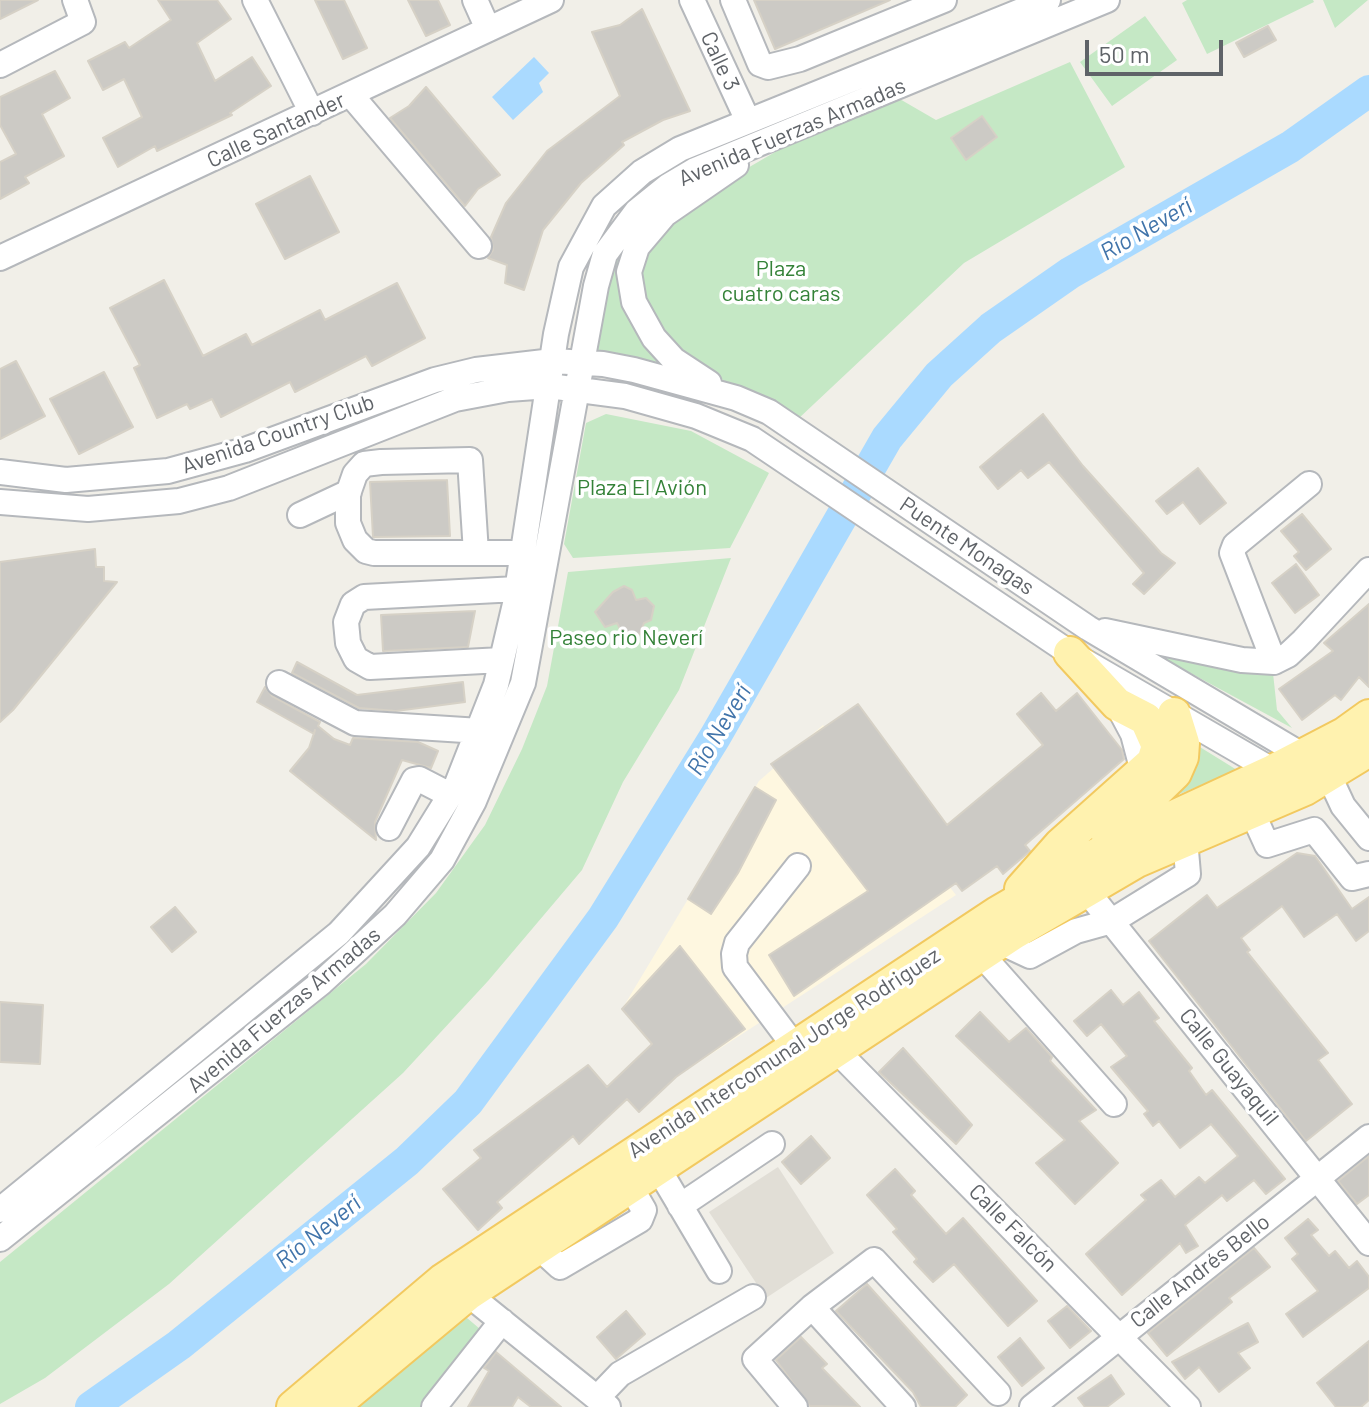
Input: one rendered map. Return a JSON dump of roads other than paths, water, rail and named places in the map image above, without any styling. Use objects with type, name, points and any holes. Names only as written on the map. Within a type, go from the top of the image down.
[{"type":"main road","points":[[994,936],[1060,845],[1153,762],[1158,746],[1155,732],[1146,719],[1117,704],[1079,640]]},
{"type":"main road","points":[[1076,898],[1084,848],[1105,825],[1142,805],[1175,773],[1182,757],[1183,743],[1174,714]]},
{"type":"main road","name":"Avenida Intercomunal Jorge Rodriguez","points":[[1076,898],[1117,843],[1273,771],[1344,734],[1369,716]]},
{"type":"main road","name":"Avenida Intercomunal Jorge Rodriguez","points":[[293,1407],[443,1280],[795,1047],[994,936],[1076,898],[1137,861],[1317,783],[1369,750]]},
{"type":"main road","name":"Avenida Intercomunal Jorge Rodriguez","points":[[332,1407],[464,1297],[836,1050],[994,936]]},
{"type":"street","points":[[0,65],[83,22],[84,17],[75,0]]},
{"type":"street","points":[[255,0],[312,113]]},
{"type":"street","points":[[475,0],[488,29]]},
{"type":"street","name":"Calle Santander","points":[[0,258],[551,0]]},
{"type":"street","name":"Calle 3","points":[[692,0],[748,121]]},
{"type":"street","points":[[733,0],[760,64],[768,67],[800,59],[944,0]]},
{"type":"street","name":"Avenida Fuerzas Armadas","points":[[3,1203],[339,933],[418,847],[450,795],[480,731],[502,660],[517,589],[571,267],[604,206],[661,158],[1048,0]]},
{"type":"street","name":"Avenida Fuerzas Armadas","points":[[0,1239],[322,982],[395,915],[442,860],[474,801],[523,683],[580,362],[605,254],[637,211],[668,186],[695,170],[1107,0]]},
{"type":"street","points":[[894,22],[908,57]]},
{"type":"street","points":[[351,95],[479,246]]},
{"type":"street","points":[[736,398],[698,378],[674,360],[654,338],[634,302],[629,272],[637,247],[665,214],[779,137]]},
{"type":"street","name":"Puente Monagas","points":[[553,361],[634,370],[736,398],[769,412],[964,544],[1174,714],[1273,771],[1317,783]]},
{"type":"street","name":"Avenida Country Club","points":[[0,472],[66,480],[168,471],[245,450],[435,380],[484,368],[553,361]]},
{"type":"street","name":"Puente Monagas","points":[[549,386],[625,396],[696,416],[752,439],[947,573],[1305,754],[1317,783],[1357,823]]},
{"type":"street","name":"Avenida Country Club","points":[[0,502],[88,509],[179,501],[229,488],[409,415],[465,397],[549,386]]},
{"type":"street","points":[[409,415],[396,435],[406,450],[422,461]]},
{"type":"street","points":[[354,437],[381,462]]},
{"type":"street","points":[[476,553],[473,463],[467,459],[364,464],[355,474],[349,492],[348,523],[355,540],[366,551],[476,553],[523,553]]},
{"type":"street","points":[[381,462],[370,470],[358,497],[361,527],[370,542],[379,546],[448,547],[476,553]]},
{"type":"street","points":[[1274,662],[1232,553],[1235,545],[1309,484]]},
{"type":"street","points":[[300,515],[349,492]]},
{"type":"street","points":[[1079,640],[1274,662],[1288,655],[1369,570]]},
{"type":"street","points":[[502,660],[370,667],[356,659],[348,643],[346,622],[353,604],[364,597],[517,589]]},
{"type":"street","points":[[279,683],[355,723],[480,731]]},
{"type":"street","points":[[389,828],[414,780],[419,779],[450,795]]},
{"type":"street","points":[[1252,812],[1267,845],[1314,830],[1352,878],[1369,874]]},
{"type":"street","points":[[994,936],[1030,956],[1076,898],[1112,921],[1188,874],[1185,839]]},
{"type":"street","points":[[795,1047],[735,967],[734,954],[737,943],[798,866]]},
{"type":"street","name":"Calle Guayaquil","points":[[1076,898],[1112,921],[1369,1243]]},
{"type":"street","points":[[994,936],[1114,1104]]},
{"type":"street","name":"Calle Falcón","points":[[836,1050],[1188,1407]]},
{"type":"street","name":"Calle Andrés Bello","points":[[1032,1407],[1119,1334],[1369,1137]]},
{"type":"street","points":[[680,1206],[772,1144]]},
{"type":"street","points":[[658,1168],[719,1271]]},
{"type":"street","points":[[795,1407],[755,1359],[758,1353],[874,1260],[998,1393]]},
{"type":"street","points":[[464,1297],[599,1404],[620,1374],[753,1297]]},
{"type":"street","points":[[812,1307],[903,1407]]},
{"type":"street","points":[[434,1407],[499,1325]]},
{"type":"water","points":[[534,57],[549,73],[539,83],[543,92],[513,120],[492,97]]},
{"type":"waterway","name":"Río Neverí","points":[[91,1407],[179,1345],[407,1161],[468,1102],[603,918],[715,737],[887,438],[939,375],[991,328],[1070,273],[1290,147],[1369,91]]},
{"type":"park label","name":"Plaza cuatro caras","points":[[781,282]]},
{"type":"park label","name":"Plaza El Avión","points":[[642,488]]},
{"type":"park label","name":"Paseo rio Neverí","points":[[626,638]]}]
